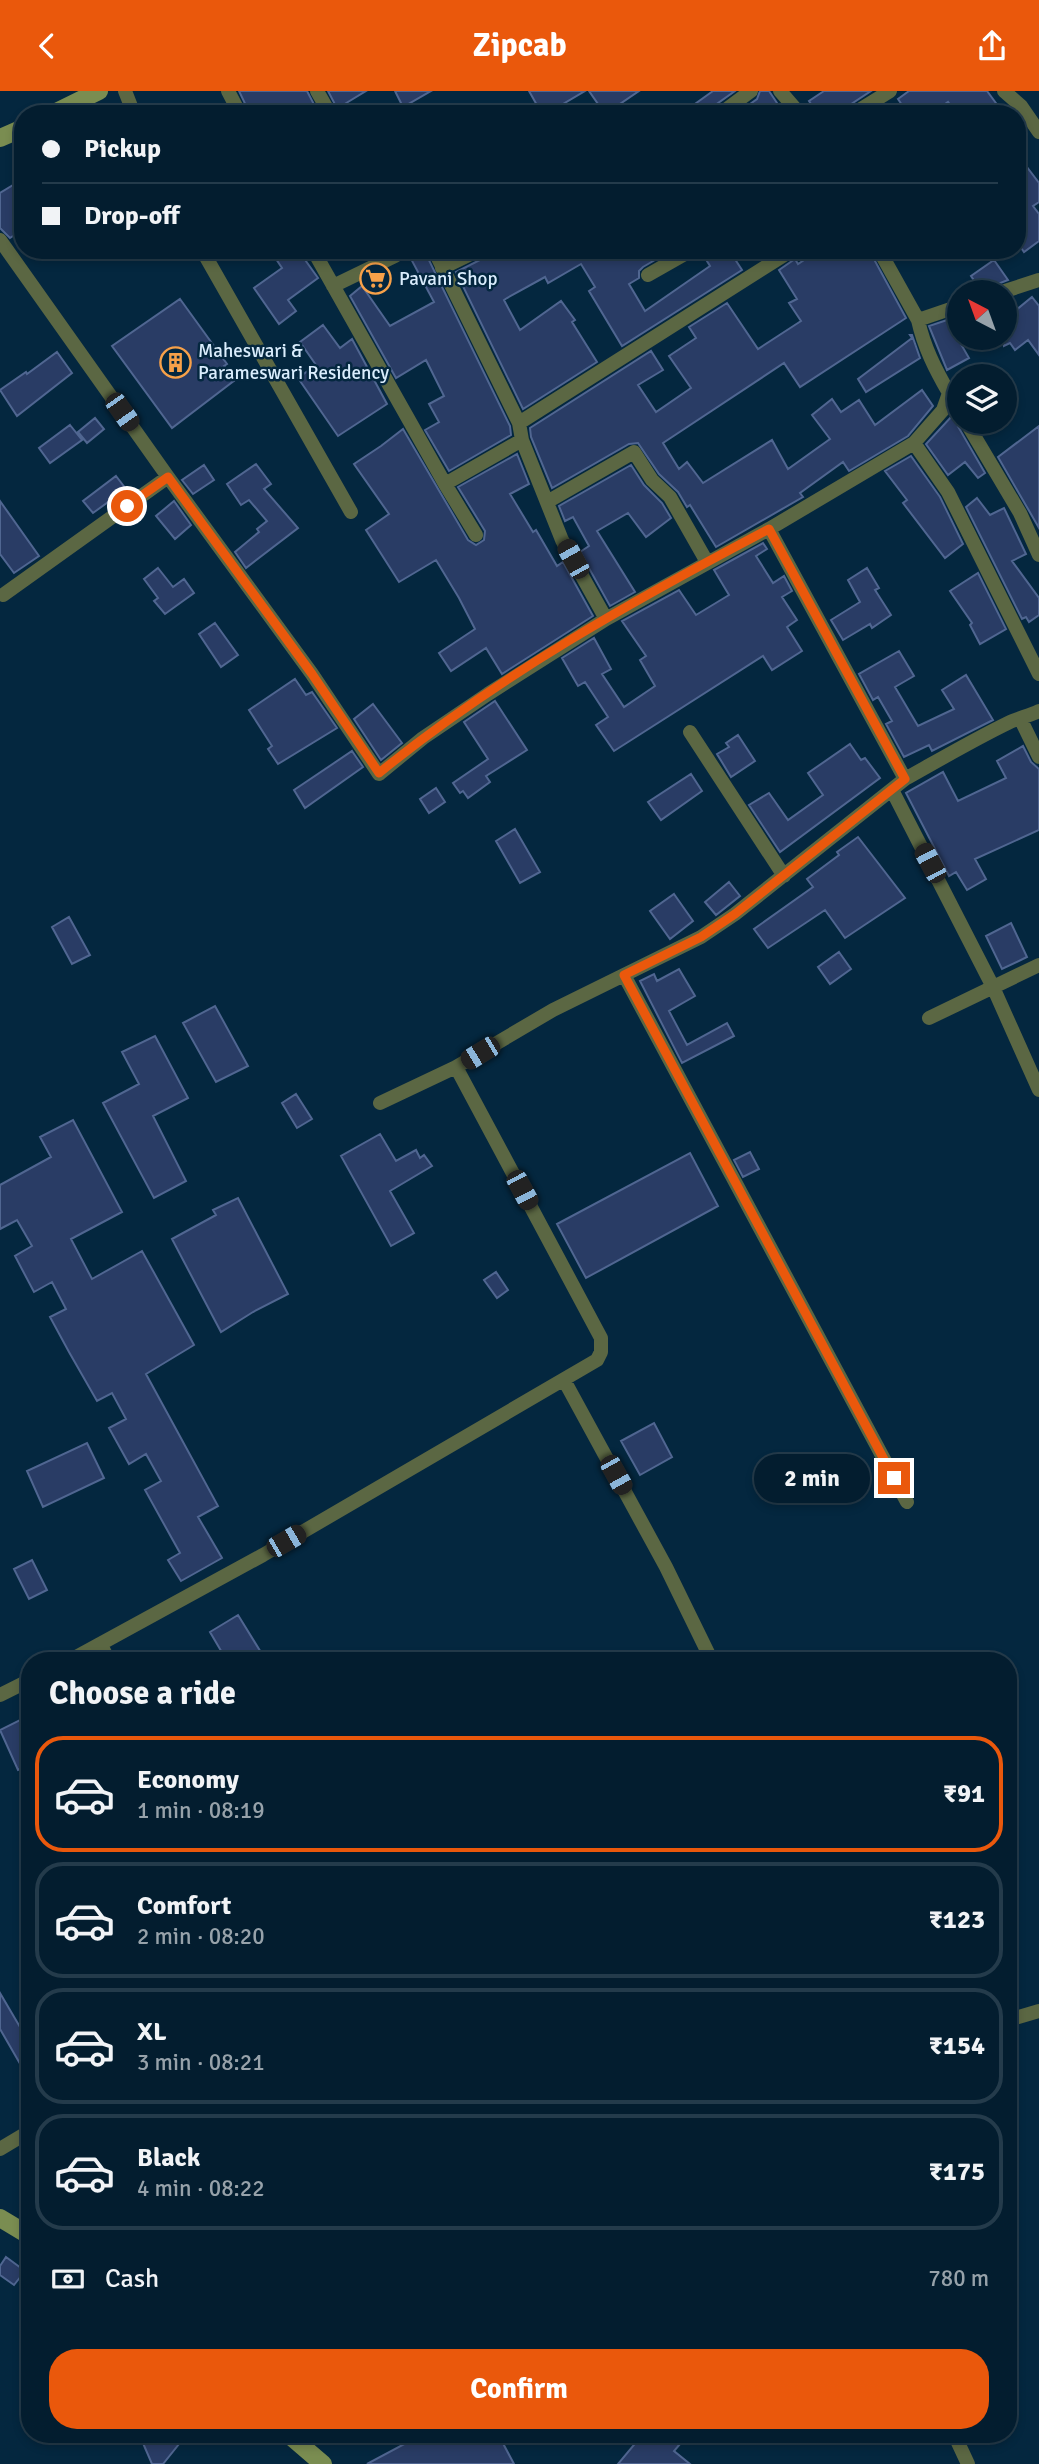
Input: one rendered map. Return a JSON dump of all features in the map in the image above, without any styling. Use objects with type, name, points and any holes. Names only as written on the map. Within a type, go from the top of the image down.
[{"type":"street","points":[[70,105],[99,91]]},
{"type":"street","points":[[732,105],[751,91]]},
{"type":"street","points":[[780,91],[792,105]]},
{"type":"street","points":[[867,105],[890,91]]},
{"type":"street","points":[[1004,91],[1020,105]]},
{"type":"street","points":[[1026,113],[1039,132]]},
{"type":"street","points":[[0,240],[312,674],[379,773],[422,738],[606,619],[769,529],[914,443],[943,410],[947,399]]},
{"type":"street","points":[[207,259],[351,512]]},
{"type":"street","points":[[318,259],[476,535]]},
{"type":"street","points":[[333,286],[385,259]]},
{"type":"street","points":[[438,259],[519,423],[522,440],[562,540],[606,619]]},
{"type":"street","points":[[442,268],[460,259]]},
{"type":"street","points":[[648,275],[676,259]]},
{"type":"street","points":[[519,423],[778,259]]},
{"type":"street","points":[[884,259],[918,320],[922,341],[947,390]]},
{"type":"street","points":[[1017,287],[1039,280]]},
{"type":"street","points":[[918,320],[947,310]]},
{"type":"street","points":[[973,434],[1020,513],[1039,555]]},
{"type":"street","points":[[445,484],[522,440]]},
{"type":"street","points":[[914,443],[948,492],[1039,674]]},
{"type":"street","points":[[547,502],[634,451],[653,480],[670,497],[707,562]]},
{"type":"street","points":[[3,595],[168,477]]},
{"type":"street","points":[[769,529],[905,779]]},
{"type":"street","points":[[380,1103],[456,1067],[552,1010],[701,937],[784,876],[905,779],[978,738],[1039,711]]},
{"type":"street","points":[[1021,720],[1039,757]]},
{"type":"street","points":[[690,733],[784,876]]},
{"type":"street","points":[[892,790],[993,987],[1039,1090]]},
{"type":"street","points":[[929,1018],[1039,965]]},
{"type":"street","points":[[624,975],[907,1502]]},
{"type":"street","points":[[86,1652],[263,1555],[597,1360],[601,1352],[601,1338],[456,1067]]},
{"type":"street","points":[[564,1380],[660,1556],[708,1652]]},
{"type":"street","points":[[101,1644],[105,1652]]},
{"type":"street","points":[[0,1695],[21,1684]]},
{"type":"street","points":[[1017,2017],[1039,2011]]},
{"type":"street","points":[[0,2149],[21,2136]]},
{"type":"street","points":[[0,2218],[21,2231]]},
{"type":"street","points":[[298,2443],[323,2464]]},
{"type":"street","points":[[958,2443],[968,2464]]},
{"type":"building","points":[[239,91],[307,91],[314,105],[246,105]]},
{"type":"building","points":[[328,91],[366,91],[343,105],[335,105]]},
{"type":"building","points":[[395,91],[431,91],[406,105],[402,105]]},
{"type":"building","points":[[529,91],[585,91],[561,105],[537,105]]},
{"type":"building","points":[[589,91],[639,91],[618,105],[599,105]]},
{"type":"building","points":[[713,91],[735,91],[715,105],[694,105]]},
{"type":"building","points":[[760,91],[769,91],[778,105],[749,105],[757,99]]},
{"type":"building","points":[[824,91],[871,91],[850,105],[812,105],[809,101]]},
{"type":"building","points":[[909,91],[987,91],[997,105],[950,105],[948,102],[944,105],[902,105],[898,99]]},
{"type":"building","points":[[1026,166],[1039,183],[1039,202],[1033,206],[1039,214],[1039,241],[1026,251]]},
{"type":"building","points":[[14,184],[14,235],[10,238],[0,228],[0,193]]},
{"type":"building","points":[[276,259],[304,259],[318,278],[288,300],[296,311],[279,324],[254,288],[282,268]]},
{"type":"building","points":[[411,259],[428,259],[510,426],[511,435],[449,471],[425,430],[439,422],[429,404],[444,396],[426,360],[396,378],[350,296],[362,286],[390,326],[434,302]]},
{"type":"building","points":[[482,259],[657,259],[643,267],[639,271],[639,278],[629,284],[645,311],[710,266],[707,261],[710,259],[735,259],[742,270],[622,346],[589,291],[595,287],[581,264],[548,283],[545,277],[507,298],[504,300],[520,330],[561,301],[575,320],[572,322],[597,362],[523,409],[456,272]]},
{"type":"building","points":[[795,259],[798,264],[806,259],[874,259],[906,318],[800,387],[784,363],[663,443],[679,469],[687,462],[703,483],[772,440],[788,469],[830,439],[812,415],[832,399],[841,412],[859,400],[875,425],[922,390],[933,406],[908,436],[849,471],[843,462],[800,493],[803,497],[716,547],[690,505],[687,507],[678,492],[659,474],[638,443],[629,444],[552,488],[531,437],[530,428],[651,351],[663,370],[638,385],[656,412],[691,388],[669,356],[696,338],[689,327],[727,303],[758,349],[801,321],[789,303],[797,299],[779,270]]},
{"type":"building","points":[[994,260],[1008,280],[974,280],[971,276]]},
{"type":"building","points":[[1032,297],[1039,306],[1039,355],[1028,340],[1017,348],[1017,309]]},
{"type":"building","name":"Maheswari & Parameswari Residency","points":[[180,299],[227,364],[224,366],[235,380],[172,428],[112,346]]},
{"type":"building","points":[[947,320],[947,350],[964,350],[969,358],[958,364],[947,364],[947,370],[929,326]]},
{"type":"building","points":[[323,325],[340,348],[352,339],[387,404],[338,436],[298,378],[316,365],[300,342]]},
{"type":"building","points":[[912,335],[920,358],[866,392],[858,379],[912,338]]},
{"type":"building","points":[[57,352],[72,373],[17,416],[0,390]]},
{"type":"building","points":[[95,418],[104,429],[87,443],[78,432]]},
{"type":"building","points":[[947,421],[947,434],[962,434],[985,473],[978,478],[965,462],[948,475],[926,444]]},
{"type":"building","points":[[70,425],[82,440],[50,463],[39,448]]},
{"type":"building","points":[[1039,426],[1039,528],[998,457]]},
{"type":"building","points":[[403,429],[468,540],[476,545],[484,540],[485,531],[458,487],[517,454],[529,484],[510,494],[557,566],[563,562],[593,616],[502,674],[486,648],[451,671],[439,653],[475,629],[459,598],[436,560],[399,582],[366,530],[389,514],[354,464]]},
{"type":"building","points":[[911,456],[940,497],[963,544],[945,558],[903,503],[907,500],[885,471]]},
{"type":"building","points":[[256,464],[271,484],[264,489],[298,528],[246,568],[235,552],[259,532],[257,529],[267,521],[249,500],[241,505],[227,484]]},
{"type":"building","points":[[204,465],[214,480],[193,494],[182,480]]},
{"type":"building","points":[[631,465],[671,518],[646,537],[628,513],[597,531],[635,592],[610,606],[580,552],[589,546],[573,517],[565,521],[559,506]]},
{"type":"building","points":[[116,476],[126,489],[93,513],[83,501]]},
{"type":"building","points":[[977,498],[990,515],[1004,508],[1026,554],[1012,561],[1039,598],[1039,615],[1029,622],[1026,617],[1022,619],[966,507]]},
{"type":"building","points":[[0,501],[39,556],[14,573],[0,554]]},
{"type":"building","points":[[174,501],[191,525],[175,539],[156,516]]},
{"type":"building","points":[[763,543],[767,549],[756,556],[773,583],[784,576],[792,591],[782,597],[797,620],[787,627],[802,651],[772,670],[763,656],[614,751],[596,725],[608,717],[585,682],[578,686],[562,658],[594,638],[611,669],[602,674],[624,707],[655,686],[640,660],[646,656],[622,621],[679,590],[696,615],[729,595],[714,570]]},
{"type":"building","points":[[158,568],[173,587],[184,579],[194,593],[165,614],[154,601],[158,598],[144,579]]},
{"type":"building","points":[[867,568],[879,588],[875,590],[891,615],[872,628],[870,624],[843,640],[831,620],[860,602],[848,580]]},
{"type":"building","points":[[978,573],[1006,629],[980,644],[970,625],[972,623],[950,591]]},
{"type":"building","points":[[215,623],[238,655],[221,667],[199,634]]},
{"type":"building","points":[[899,651],[914,676],[895,687],[918,726],[954,709],[942,690],[966,675],[993,720],[932,751],[929,745],[904,757],[886,724],[892,721],[878,697],[873,700],[859,674]]},
{"type":"building","points":[[295,679],[306,695],[312,692],[337,728],[278,764],[268,749],[272,746],[249,710]]},
{"type":"building","points":[[495,701],[527,750],[486,776],[490,782],[468,798],[463,791],[460,793],[453,783],[488,759],[464,722]]},
{"type":"building","points":[[373,704],[402,743],[381,760],[354,719]]},
{"type":"building","points":[[738,735],[755,761],[731,777],[717,754],[729,747],[726,743]]},
{"type":"building","points":[[850,744],[861,760],[865,758],[880,778],[780,852],[749,805],[769,793],[788,820],[823,795],[808,773]]},
{"type":"building","points":[[1023,746],[1031,762],[1039,769],[1039,830],[975,859],[986,879],[967,890],[956,872],[949,876],[906,793],[943,772],[958,801],[1006,778],[997,761]]},
{"type":"building","points":[[352,751],[363,767],[305,808],[294,790]]},
{"type":"building","points":[[691,774],[702,791],[661,820],[648,802]]},
{"type":"building","points":[[436,788],[445,802],[429,813],[420,799]]},
{"type":"building","points":[[515,829],[540,872],[520,883],[496,841]]},
{"type":"building","points":[[858,837],[905,898],[845,938],[825,910],[768,948],[754,929],[813,887],[807,879]]},
{"type":"building","points":[[729,882],[740,896],[716,915],[705,902]]},
{"type":"building","points":[[674,894],[693,921],[670,939],[650,911]]},
{"type":"building","points":[[69,917],[90,955],[72,964],[52,927]]},
{"type":"building","points":[[1011,923],[1027,957],[1002,969],[986,936]]},
{"type":"building","points":[[839,952],[851,969],[830,984],[818,967]]},
{"type":"building","points":[[679,969],[695,996],[669,1011],[687,1045],[727,1023],[734,1036],[682,1063],[640,981],[654,974],[657,981]]},
{"type":"building","points":[[215,1006],[248,1066],[216,1082],[183,1023]]},
{"type":"building","points":[[155,1036],[188,1098],[153,1116],[186,1181],[154,1198],[103,1103],[139,1084],[122,1052]]},
{"type":"building","points":[[296,1094],[312,1119],[297,1128],[282,1103]]},
{"type":"building","points":[[73,1120],[122,1212],[71,1239],[92,1279],[142,1251],[194,1345],[146,1374],[218,1506],[198,1517],[222,1558],[181,1581],[168,1560],[180,1553],[145,1490],[161,1481],[146,1454],[129,1464],[109,1428],[126,1419],[112,1393],[97,1401],[50,1317],[66,1309],[52,1282],[34,1292],[15,1256],[32,1246],[17,1220],[0,1229],[0,1185],[51,1157],[40,1137]]},
{"type":"building","points":[[380,1134],[396,1161],[416,1150],[420,1158],[424,1155],[432,1166],[390,1191],[414,1233],[391,1246],[341,1156]]},
{"type":"building","points":[[750,1152],[759,1169],[743,1177],[734,1160]]},
{"type":"building","points":[[690,1153],[718,1206],[586,1278],[557,1224]]},
{"type":"building","points":[[238,1198],[288,1294],[221,1332],[172,1239],[216,1215],[213,1210]]},
{"type":"building","points":[[496,1272],[508,1290],[497,1298],[484,1280]]},
{"type":"building","points":[[654,1423],[672,1457],[640,1475],[621,1441]]},
{"type":"building","points":[[87,1443],[104,1478],[43,1507],[27,1471]]},
{"type":"building","points":[[32,1560],[47,1590],[29,1599],[14,1569]]},
{"type":"building","points":[[238,1615],[261,1652],[222,1652],[210,1632]]},
{"type":"building","points":[[21,1720],[21,1769],[18,1770],[0,1730]]},
{"type":"building","points":[[0,1993],[21,2029],[21,2065],[0,2029]]},
{"type":"building","points":[[6,2257],[21,2268],[21,2276],[14,2285],[0,2275],[0,2266]]},
{"type":"building","points":[[143,2443],[180,2443],[163,2464],[152,2464]]},
{"type":"building","points":[[406,2443],[503,2443],[514,2464],[367,2464]]},
{"type":"building","points":[[636,2443],[679,2443],[674,2451],[690,2464],[618,2464]]},
{"type":"place","name":"Pavani Shop","points":[[376,279]]},
{"type":"place","name":"Maheswari & Parameswari Residency","points":[[175,362]]},
{"type":"route","points":[[127,506],[168,477],[312,674],[379,773],[422,738],[606,619],[769,529],[905,779],[735,914],[701,937],[624,975],[894,1478]]}]
